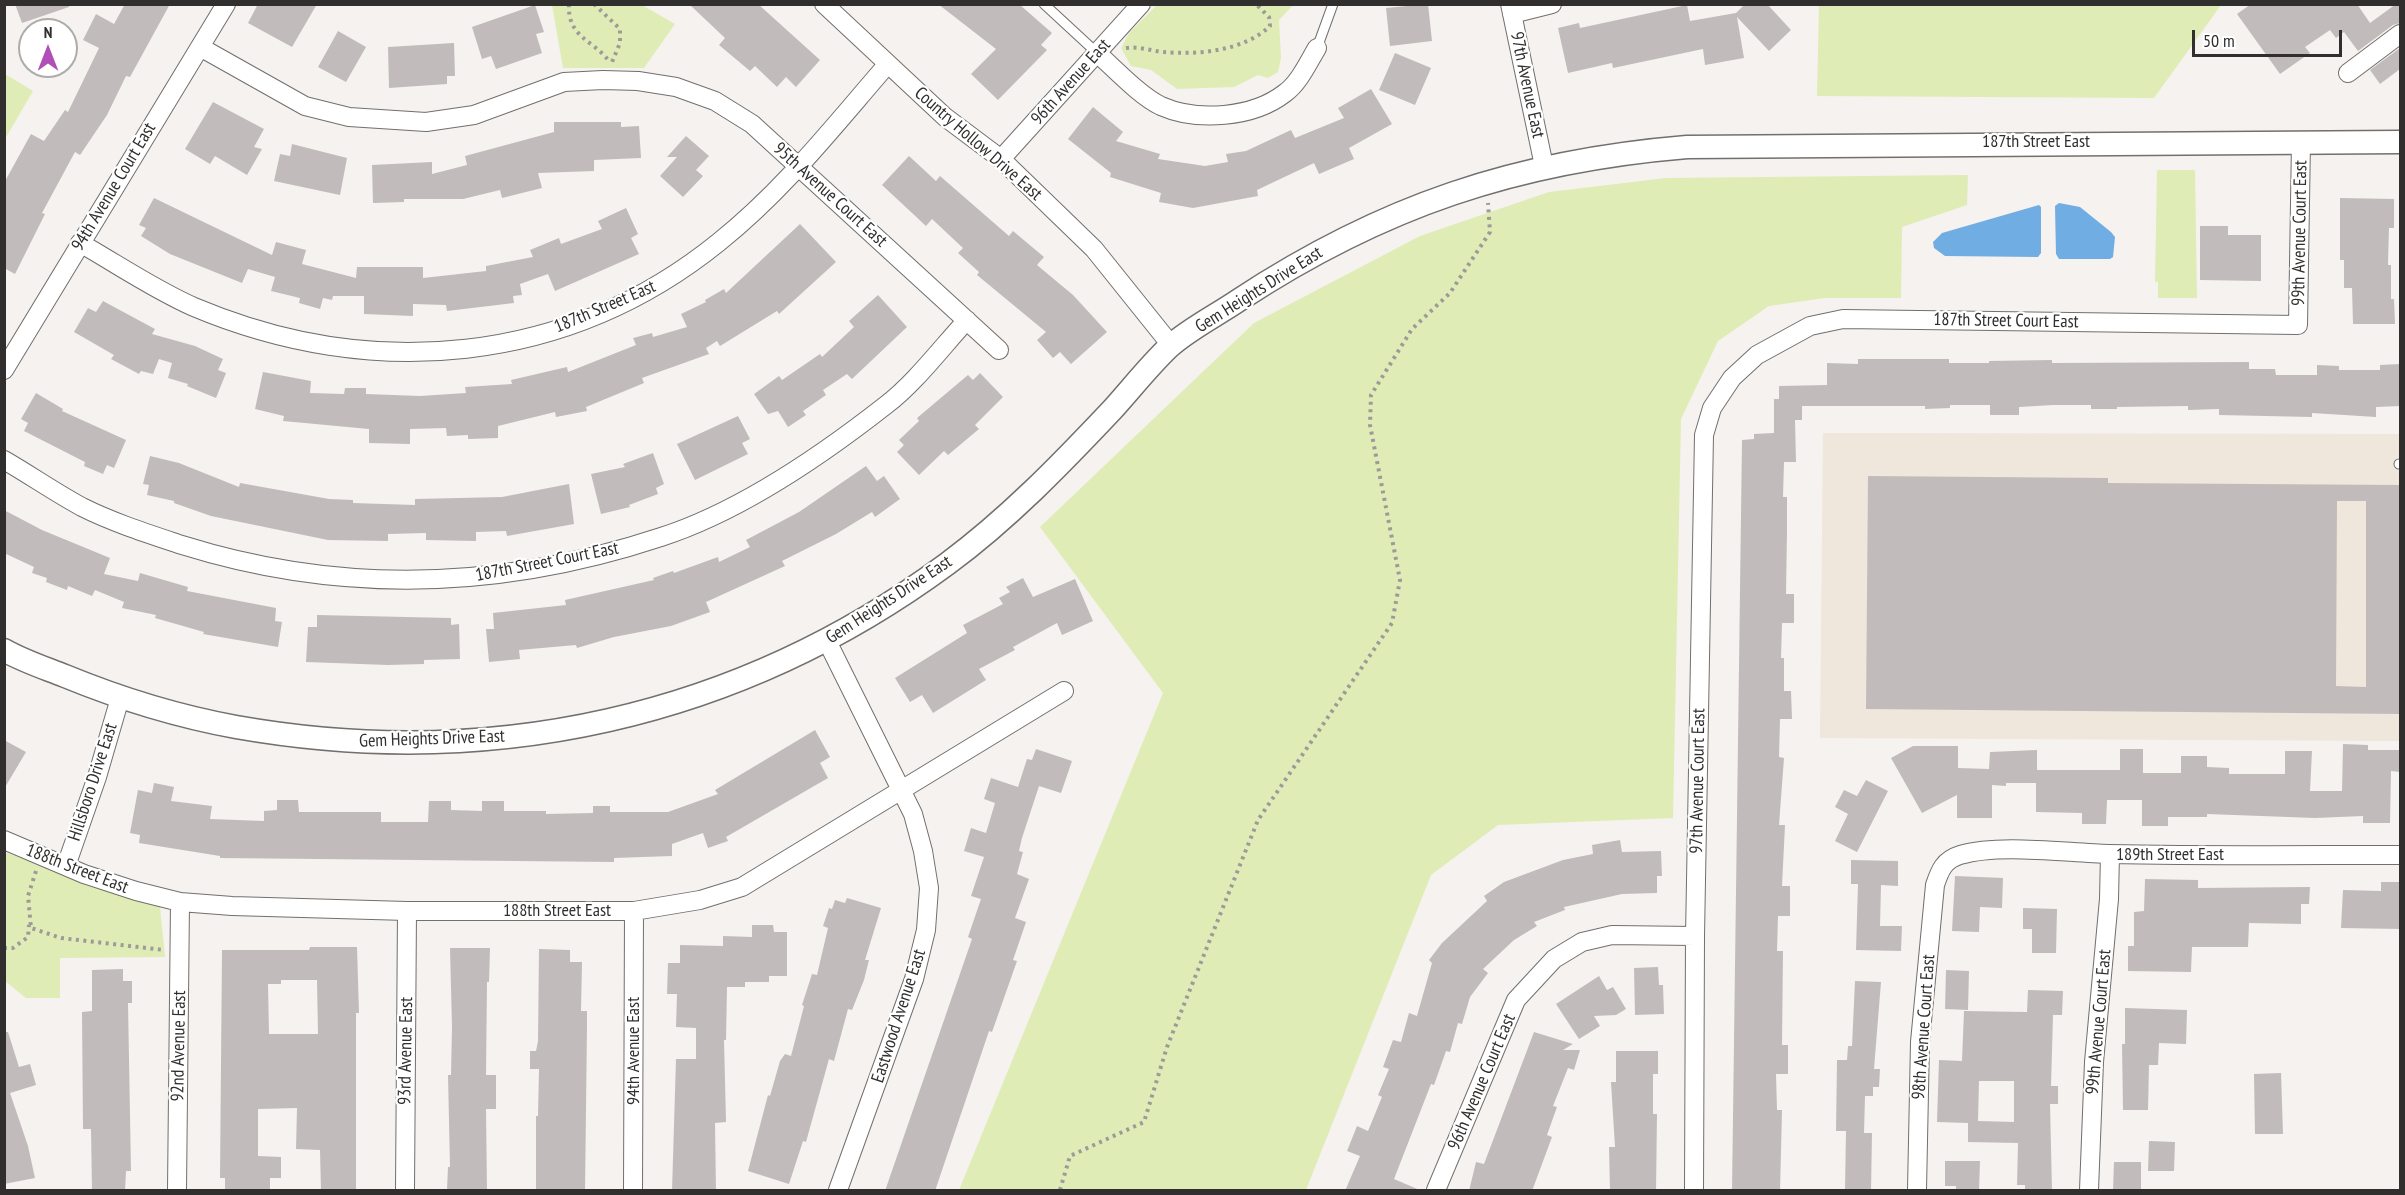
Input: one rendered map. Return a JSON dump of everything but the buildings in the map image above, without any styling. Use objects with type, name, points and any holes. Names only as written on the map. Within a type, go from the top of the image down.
[{"type":"street","name":"94th Avenue Court East","points":[[4,370],[226,4]]},
{"type":"street","name":"Country Hollow Drive East","points":[[824,4],[886,66],[945,117],[1001,159],[1094,249],[1171,345]]},
{"type":"street","name":"96th Avenue East","points":[[1001,159],[1141,4]]},
{"type":"street","points":[[1511,9],[1552,4]]},
{"type":"street","name":"97th Avenue East","points":[[1511,9],[1544,166]]},
{"type":"street","points":[[2348,73],[2400,34]]},
{"type":"street","name":"95th Avenue Court East","points":[[200,47],[305,106],[349,117],[391,122],[426,122],[474,115],[564,82],[611,72],[638,81],[676,87],[715,101],[752,124],[999,350]]},
{"type":"street","points":[[1100,51],[1160,105],[1187,114],[1218,115],[1244,113],[1285,93],[1317,48]]},
{"type":"street","name":"187th Street East","points":[[80,243],[192,306],[258,331],[320,345],[380,352],[451,352],[527,339],[592,317],[663,282],[719,243],[770,198],[886,66]]},
{"type":"street","name":"99th Avenue Court East","points":[[2298,325],[2301,141]]},
{"type":"street","name":"187th Street East","points":[[1672,148],[1746,144],[2400,142]]},
{"type":"street","name":"Gem Heights Drive East","points":[[4,650],[120,698],[193,719],[292,737],[368,743],[443,743],[535,735],[675,703],[768,669],[827,641],[886,607],[951,561],[1043,482],[1171,345],[1293,265],[1356,232],[1418,204],[1486,181],[1544,166],[1672,148]]},
{"type":"street","name":"187th Street Court East","points":[[4,460],[82,507],[151,535],[230,560],[312,576],[407,581],[490,577],[581,559],[662,537],[728,509],[805,463],[888,404],[967,320]]},
{"type":"street","name":"187th Street Court East","points":[[1732,378],[1757,355],[1780,340],[1810,326],[1843,320],[2298,325]]},
{"type":"street","name":"97th Avenue Court East","points":[[1694,1191],[1695,936],[1704,435],[1712,408],[1732,378]]},
{"type":"street","name":"Eastwood Avenue East","points":[[827,641],[913,814],[923,851],[929,888],[926,930],[914,979],[838,1191]]},
{"type":"street","name":"188th Street East","points":[[4,840],[109,883],[180,902],[407,910],[634,911],[700,900],[742,887],[1064,691]]},
{"type":"street","name":"Hillsboro Drive East","points":[[66,866],[97,777],[120,698]]},
{"type":"street","name":"189th Street East","points":[[1942,866],[1957,856],[1973,852],[2400,855]]},
{"type":"street","name":"99th Avenue Court East","points":[[2088,1191],[2094,1062],[2109,899],[2110,854]]},
{"type":"street","name":"98th Avenue Court East","points":[[1917,1191],[1920,1042],[1935,885],[1942,866]]},
{"type":"street","name":"92nd Avenue East","points":[[177,1191],[180,902]]},
{"type":"street","name":"93rd Avenue East","points":[[405,1191],[407,910]]},
{"type":"street","name":"94th Avenue East","points":[[633,1191],[634,911]]},
{"type":"street","name":"96th Avenue Court East","points":[[1437,1191],[1516,1000],[1554,959],[1582,942],[1612,935],[1695,936]]},
{"type":"lane","points":[[1044,4],[1100,51]]},
{"type":"lane","points":[[1317,48],[1333,4]]},
{"type":"path","points":[[569,4],[569,17],[577,33],[601,52],[611,72]]},
{"type":"path","points":[[594,4],[620,29],[620,43],[611,72]]},
{"type":"path","points":[[1100,51],[1134,47],[1186,53],[1207,52],[1233,45],[1258,35],[1270,26],[1269,17],[1256,4]]},
{"type":"path","points":[[1060,1191],[1070,1156],[1144,1122],[1167,1047],[1258,820],[1392,623],[1401,580],[1370,425],[1371,395],[1412,329],[1450,292],[1490,232],[1486,181]]},
{"type":"path","points":[[4,948],[13,948],[28,938],[29,888],[41,857]]},
{"type":"path","points":[[29,924],[40,933],[60,938],[141,950],[180,951]]},
{"type":"shaded area","points":[[1823,433],[2400,434],[2400,741],[1820,738]]},
{"type":"green space","points":[[1819,4],[2221,5],[2154,98],[1817,96]]},
{"type":"green space","points":[[552,5],[642,5],[675,24],[644,68],[563,68]]},
{"type":"green space","points":[[1157,5],[1293,5],[1279,20],[1281,58],[1278,72],[1268,78],[1258,75],[1234,87],[1177,89],[1151,70],[1131,66],[1121,48],[1129,33]]},
{"type":"green space","points":[[5,74],[33,91],[5,139]]},
{"type":"green space","points":[[2157,170],[2195,170],[2197,298],[2158,298],[2158,282],[2155,282]]},
{"type":"green space","points":[[1968,175],[1967,205],[1902,227],[1901,298],[1825,298],[1769,306],[1718,341],[1681,419],[1673,818],[1498,825],[1431,875],[1306,1190],[959,1190],[1163,693],[1040,527],[1254,323],[1420,236],[1549,192],[1666,178]]},
{"type":"green space","points":[[4,852],[160,907],[165,957],[60,958],[60,998],[26,998],[5,981]]},
{"type":"water","points":[[2059,203],[2080,207],[2111,232],[2115,237],[2113,257],[2110,259],[2059,259],[2056,254],[2055,206]]},
{"type":"water","points":[[2039,205],[2041,207],[2041,253],[2038,257],[1945,256],[1934,248],[1933,242],[1942,233]]}]
